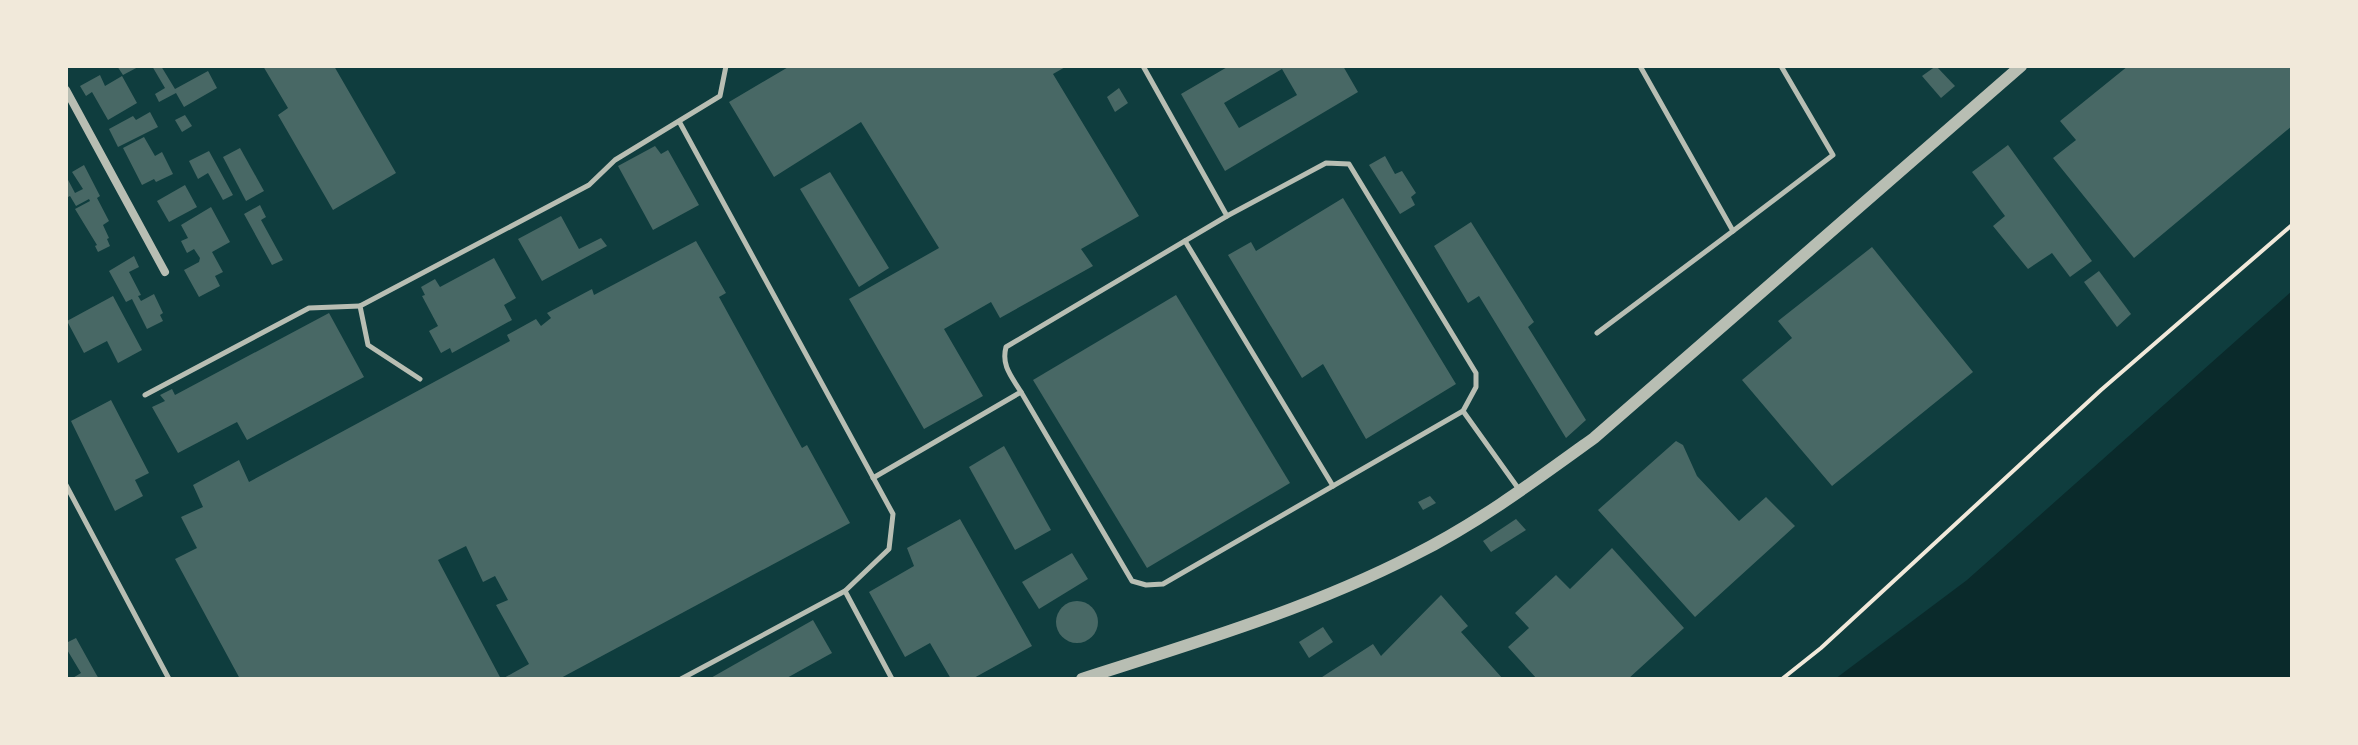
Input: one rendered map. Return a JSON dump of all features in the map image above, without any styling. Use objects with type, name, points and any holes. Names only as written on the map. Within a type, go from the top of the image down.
[{"type":"street","points":[[1082,679],[1298,607],[1415,555],[1520,491],[1594,438],[2021,66]]},
{"type":"street","points":[[66,90],[165,272]]},
{"type":"lane","points":[[145,395],[309,308],[360,306],[589,185],[615,160],[720,96],[726,66]]},
{"type":"lane","points":[[1143,66],[1227,216]]},
{"type":"lane","points":[[1640,66],[1733,231]]},
{"type":"lane","points":[[1597,333],[1833,155],[1781,66]]},
{"type":"lane","points":[[680,123],[893,514],[889,549],[845,591],[681,679]]},
{"type":"lane","points":[[1326,163],[1349,164],[1476,373],[1476,387],[1463,411],[1163,584],[1146,585],[1132,581],[1003,358],[1006,347],[1185,241],[1326,163]]},
{"type":"lane","points":[[1185,241],[1333,486]]},
{"type":"lane","points":[[360,306],[368,345],[420,379]]},
{"type":"lane","points":[[873,478],[1021,392]]},
{"type":"lane","points":[[1463,411],[1520,491]]},
{"type":"lane","points":[[66,485],[169,679]]},
{"type":"lane","points":[[845,591],[892,679]]},
{"type":"path","points":[[1782,679],[1821,648],[2101,390],[2292,225]]},
{"type":"water","points":[[2292,291],[2292,679],[1835,679],[1967,580]]},
{"type":"building","points":[[117,66],[140,66],[123,75]]},
{"type":"building","points":[[152,66],[161,66],[175,89],[208,71],[217,88],[184,107],[176,93],[159,102],[155,94],[165,88]]},
{"type":"building","points":[[263,66],[334,66],[396,173],[333,210],[278,115],[288,108]]},
{"type":"building","points":[[790,66],[1067,66],[1053,74],[1139,216],[1081,249],[1093,266],[1000,318],[991,302],[944,329],[983,396],[924,429],[849,299],[939,248],[861,122],[774,177],[729,102]]},
{"type":"building","points":[[1229,66],[1343,66],[1358,92],[1225,171],[1181,94]],"holes":[[[1282,69],[1297,95],[1239,128],[1224,103]]]},
{"type":"building","points":[[1936,66],[1955,86],[1941,98],[1922,76]]},
{"type":"building","points":[[2128,66],[2292,66],[2292,126],[2134,258],[2053,158],[2076,140],[2060,121]]},
{"type":"building","points":[[100,75],[105,86],[122,76],[137,103],[108,120],[92,92],[86,96],[80,86]]},
{"type":"building","points":[[1119,88],[1128,103],[1115,112],[1107,97]]},
{"type":"building","points":[[150,112],[158,127],[118,147],[109,129],[133,116],[136,120]]},
{"type":"building","points":[[185,115],[192,126],[182,132],[175,120]]},
{"type":"building","points":[[144,137],[155,156],[162,152],[173,174],[142,185],[123,148]]},
{"type":"building","points":[[2008,145],[2092,261],[2070,277],[2052,253],[2028,269],[1993,226],[2005,216],[1972,172]]},
{"type":"building","points":[[655,146],[661,154],[668,150],[699,205],[653,230],[618,166]]},
{"type":"building","points":[[240,148],[264,191],[246,201],[223,157]]},
{"type":"building","points":[[209,151],[233,195],[223,200],[208,173],[198,179],[189,161]]},
{"type":"building","points":[[1385,156],[1395,174],[1402,171],[1416,193],[1411,197],[1415,205],[1400,214],[1369,165]]},
{"type":"building","points":[[84,165],[109,221],[103,225],[110,246],[98,252],[97,245],[75,209],[89,199],[76,206],[66,194],[66,176],[75,193],[83,189],[72,172]]},
{"type":"building","points":[[830,172],[889,268],[859,287],[800,189]]},
{"type":"building","points":[[185,185],[197,207],[169,222],[157,201]]},
{"type":"building","points":[[1343,198],[1456,384],[1366,439],[1323,364],[1302,378],[1228,255],[1251,242],[1256,251]]},
{"type":"building","points":[[260,205],[266,217],[261,220],[283,260],[272,265],[244,214]]},
{"type":"building","points":[[211,207],[230,242],[212,252],[223,272],[215,276],[220,286],[199,297],[184,270],[199,262],[200,258],[194,249],[187,253],[181,241],[188,238],[181,225]]},
{"type":"building","points":[[561,216],[579,249],[601,238],[607,246],[542,281],[518,239]]},
{"type":"building","points":[[1471,222],[1534,322],[1528,327],[1586,420],[1566,438],[1479,296],[1468,303],[1434,246]]},
{"type":"building","points":[[696,241],[726,293],[719,297],[802,448],[807,445],[850,523],[559,679],[502,679],[529,664],[496,605],[508,600],[495,576],[483,582],[466,546],[438,560],[501,679],[240,679],[175,559],[197,548],[181,517],[203,507],[193,485],[239,460],[249,482],[510,341],[507,335],[536,319],[541,326],[551,318],[547,313],[592,289],[594,295]]},
{"type":"building","points":[[1872,247],[1973,372],[1832,486],[1742,380],[1792,338],[1778,321]]},
{"type":"building","points":[[134,256],[139,267],[129,272],[141,295],[138,296],[141,301],[154,294],[163,313],[160,315],[163,321],[147,329],[132,299],[126,302],[109,271]]},
{"type":"building","points":[[494,258],[516,298],[504,305],[512,320],[452,353],[450,348],[441,353],[429,331],[438,326],[422,296],[425,295],[421,287],[435,279],[440,287]]},
{"type":"building","points":[[2099,271],[2131,314],[2117,327],[2084,282]]},
{"type":"building","points":[[1176,295],[1290,483],[1147,568],[1033,380]]},
{"type":"building","points":[[113,296],[142,350],[118,363],[107,341],[84,353],[67,321]]},
{"type":"building","points":[[329,313],[364,377],[247,440],[237,422],[178,453],[152,407],[165,401],[160,395],[172,389],[175,395]]},
{"type":"building","points":[[111,400],[149,473],[135,480],[143,496],[115,511],[71,421]]},
{"type":"building","points":[[1676,441],[1683,445],[1697,476],[1739,521],[1766,497],[1795,526],[1695,617],[1598,510]]},
{"type":"building","points":[[1004,446],[1051,530],[1015,550],[969,467]]},
{"type":"building","points":[[1430,496],[1436,503],[1423,510],[1418,502]]},
{"type":"building","points":[[960,519],[1032,646],[972,679],[951,679],[930,643],[905,657],[869,592],[914,566],[907,548]]},
{"type":"building","points":[[1516,519],[1526,530],[1491,552],[1483,541]]},
{"type":"building","points":[[1612,548],[1684,628],[1628,679],[1537,679],[1508,647],[1529,628],[1515,613],[1556,575],[1570,589]]},
{"type":"building","points":[[1072,553],[1088,579],[1039,609],[1022,582]]},
{"type":"building","points":[[1441,595],[1468,626],[1461,632],[1503,679],[1319,679],[1373,644],[1381,656]]},
{"type":"building","points":[[1077,601],[1092,607],[1098,622],[1092,637],[1077,643],[1062,637],[1056,622],[1062,607]]},
{"type":"building","points":[[813,620],[832,653],[785,679],[709,679]]},
{"type":"building","points":[[1323,627],[1333,642],[1309,658],[1299,642]]},
{"type":"building","points":[[76,638],[99,679],[71,679],[81,673],[66,643]]}]
